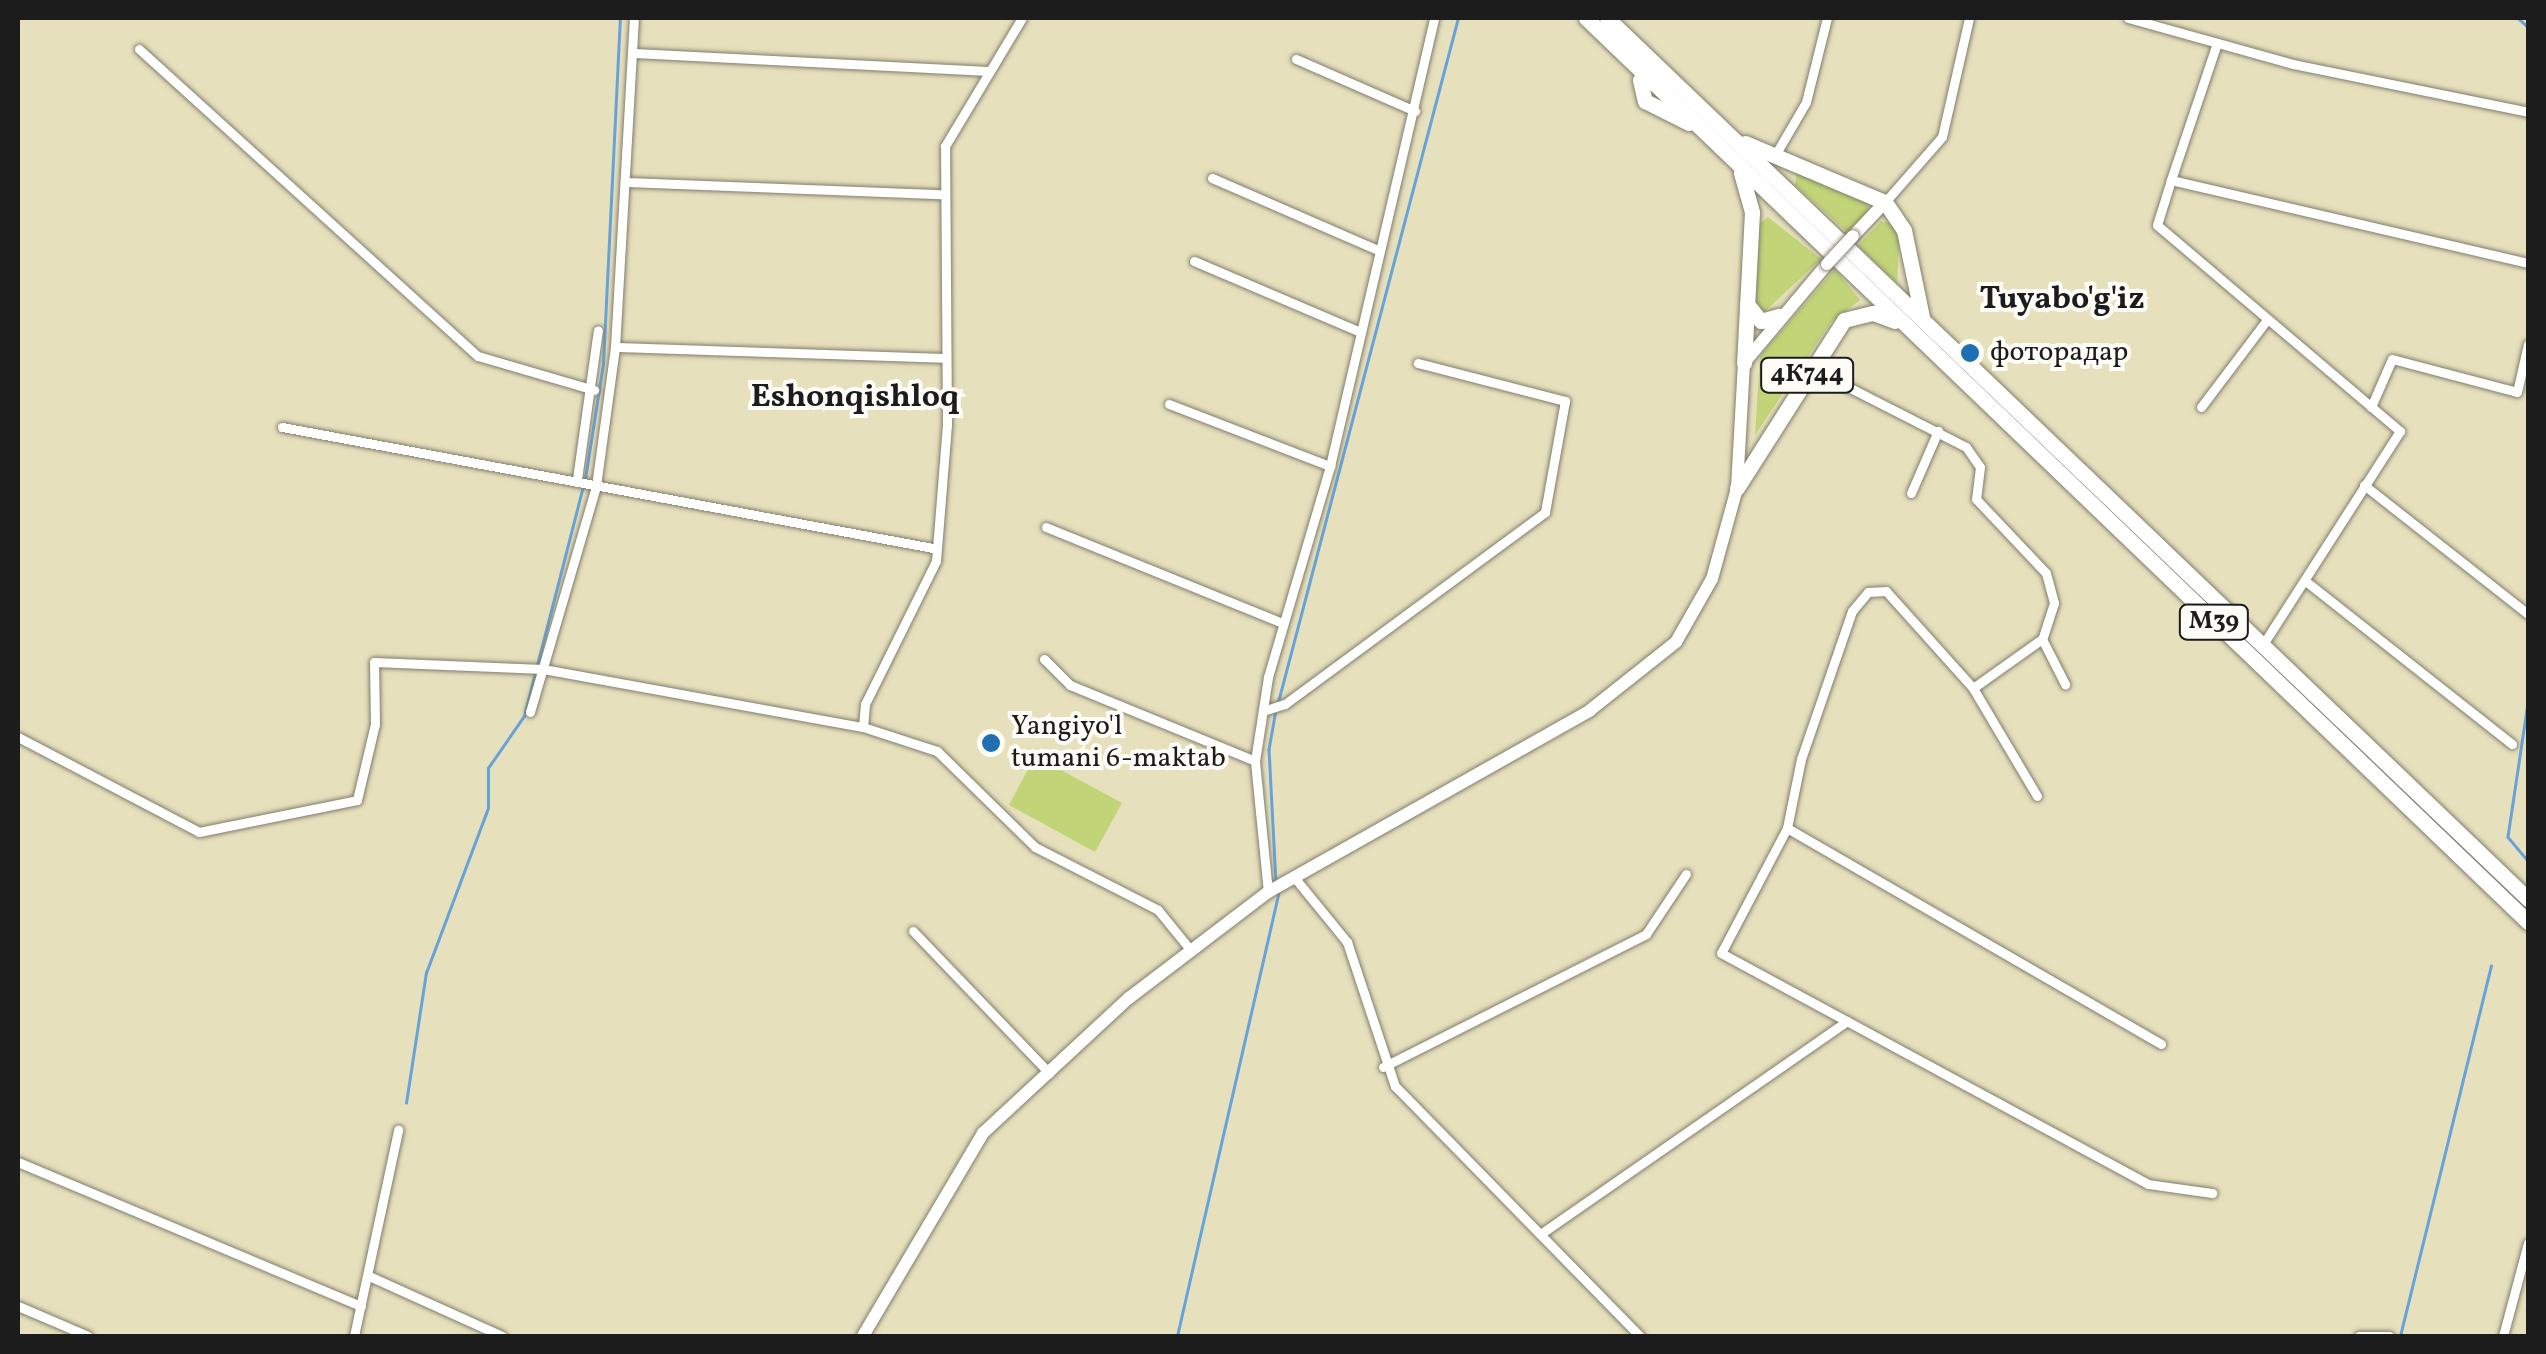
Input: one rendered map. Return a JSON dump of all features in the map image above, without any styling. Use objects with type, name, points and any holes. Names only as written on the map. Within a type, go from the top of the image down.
[{"type":"highway","name":"M39","points":[[1586,18],[1728,134],[1926,324],[1985,392],[2528,922]]},
{"type":"highway","name":"M39","points":[[1607,18],[1650,70],[1649,105],[1701,129],[1907,327],[1985,392],[2262,646],[2528,899]]},
{"type":"highway","points":[[1728,134],[1885,202],[1904,230],[1926,324]]},
{"type":"highway","name":"4К744","points":[[1734,160],[1750,192],[1744,363]]},
{"type":"highway","points":[[1746,300],[1761,321],[1780,316]]},
{"type":"highway","name":"4К744","points":[[1737,488],[1811,368],[1850,316],[1907,327]]},
{"type":"main road","points":[[863,1336],[963,1162],[1049,1073],[1189,948],[1268,892],[1589,711],[1664,656],[1703,602],[1737,488],[1744,363],[1780,316],[1885,202]]},
{"type":"street","points":[[530,712],[596,486],[615,347],[634,18]]},
{"type":"street","points":[[863,726],[865,704],[931,576],[946,358],[945,146],[1022,18]]},
{"type":"street","points":[[1268,892],[1255,761],[1263,710],[1282,624],[1330,466],[1375,249],[1415,111],[1434,18]]},
{"type":"street","points":[[1774,157],[1806,102],[1827,18]]},
{"type":"street","points":[[1885,202],[1942,137],[1969,18]]},
{"type":"street","points":[[2128,18],[2217,43],[2528,112]]},
{"type":"street","points":[[2217,43],[2157,226],[2400,431],[2308,583],[2262,646]]},
{"type":"street","points":[[139,50],[478,356],[594,390]]},
{"type":"street","points":[[634,54],[989,70]]},
{"type":"street","points":[[1296,60],[1415,111]]},
{"type":"street","points":[[1212,178],[1375,249]]},
{"type":"street","points":[[2171,180],[2528,263]]},
{"type":"street","points":[[624,182],[943,194]]},
{"type":"street","points":[[1194,261],[1358,331]]},
{"type":"street","points":[[2201,407],[2266,321]]},
{"type":"street","points":[[577,480],[594,390],[598,330]]},
{"type":"street","points":[[2370,407],[2392,359],[2516,392],[2528,344]]},
{"type":"street","points":[[615,347],[946,358]]},
{"type":"street","points":[[1263,710],[1545,512],[1564,401],[1418,364]]},
{"type":"street","points":[[1811,368],[1966,447],[1980,467],[1976,500],[2046,572],[2054,603],[2042,639],[1973,688]]},
{"type":"street","points":[[1168,404],[1330,466]]},
{"type":"street","points":[[282,427],[933,548]]},
{"type":"street","points":[[1911,493],[1938,431]]},
{"type":"street","points":[[2364,485],[2528,614]]},
{"type":"street","points":[[1046,527],[1282,624]]},
{"type":"street","points":[[2308,583],[2512,744]]},
{"type":"street","points":[[2036,796],[1973,688],[1886,591],[1868,592],[1852,611],[1801,758],[1787,828],[1721,953],[2148,1184],[2212,1192]]},
{"type":"street","points":[[2042,639],[2065,684]]},
{"type":"street","points":[[1044,660],[1070,685],[1255,761]]},
{"type":"street","points":[[18,737],[199,832],[357,800],[375,724],[374,662],[543,669],[863,726],[937,751],[1035,847],[1158,910],[1189,948]]},
{"type":"street","points":[[1787,828],[2161,1044]]},
{"type":"street","points":[[1383,1066],[1646,934],[1686,874]]},
{"type":"street","points":[[1289,880],[1347,942],[1383,1066],[1630,1332],[1640,1336]]},
{"type":"street","points":[[913,930],[1049,1073]]},
{"type":"street","points":[[1542,1233],[1847,1021]]},
{"type":"street","points":[[354,1336],[398,1130]]},
{"type":"street","points":[[18,1162],[362,1306]]},
{"type":"street","points":[[2503,1336],[2528,1243]]},
{"type":"street","points":[[368,1276],[502,1336]]},
{"type":"street","points":[[18,1306],[88,1336]]},
{"type":"street","points":[[2359,1336],[2388,1336]]},
{"type":"green space","points":[[1797,172],[1868,201],[1868,214],[1847,232],[1795,185]]},
{"type":"green space","points":[[1768,217],[1821,259],[1763,313],[1753,306],[1758,225]]},
{"type":"green space","points":[[1881,221],[1894,224],[1899,243],[1897,283],[1858,246]]},
{"type":"green space","points":[[1835,269],[1860,300],[1831,322],[1755,435],[1760,356]]},
{"type":"green space","points":[[1035,756],[1122,803],[1095,852],[1009,805]]},
{"type":"waterway","points":[[585,479],[603,364],[620,18]]},
{"type":"waterway","points":[[1278,702],[1458,18]]},
{"type":"waterway","points":[[2518,18],[2528,27]]},
{"type":"waterway","points":[[406,1103],[426,973],[488,808],[488,768],[524,716],[583,487]]},
{"type":"waterway","points":[[2528,703],[2508,837],[2528,861]]},
{"type":"waterway","points":[[1276,710],[1269,749],[1276,881]]},
{"type":"waterway","points":[[1177,1336],[1278,894]]},
{"type":"waterway","points":[[2400,1336],[2491,966]]},
{"type":"place","name":"фоторадар","points":[[1970,353]]},
{"type":"place","name":"Yangiyo'l tumani 6-maktab","points":[[991,743]]},
{"type":"district","name":"Tuyabo'g'iz","points":[[2062,300]]},
{"type":"district","name":"Eshonqishloq","points":[[855,398]]}]
